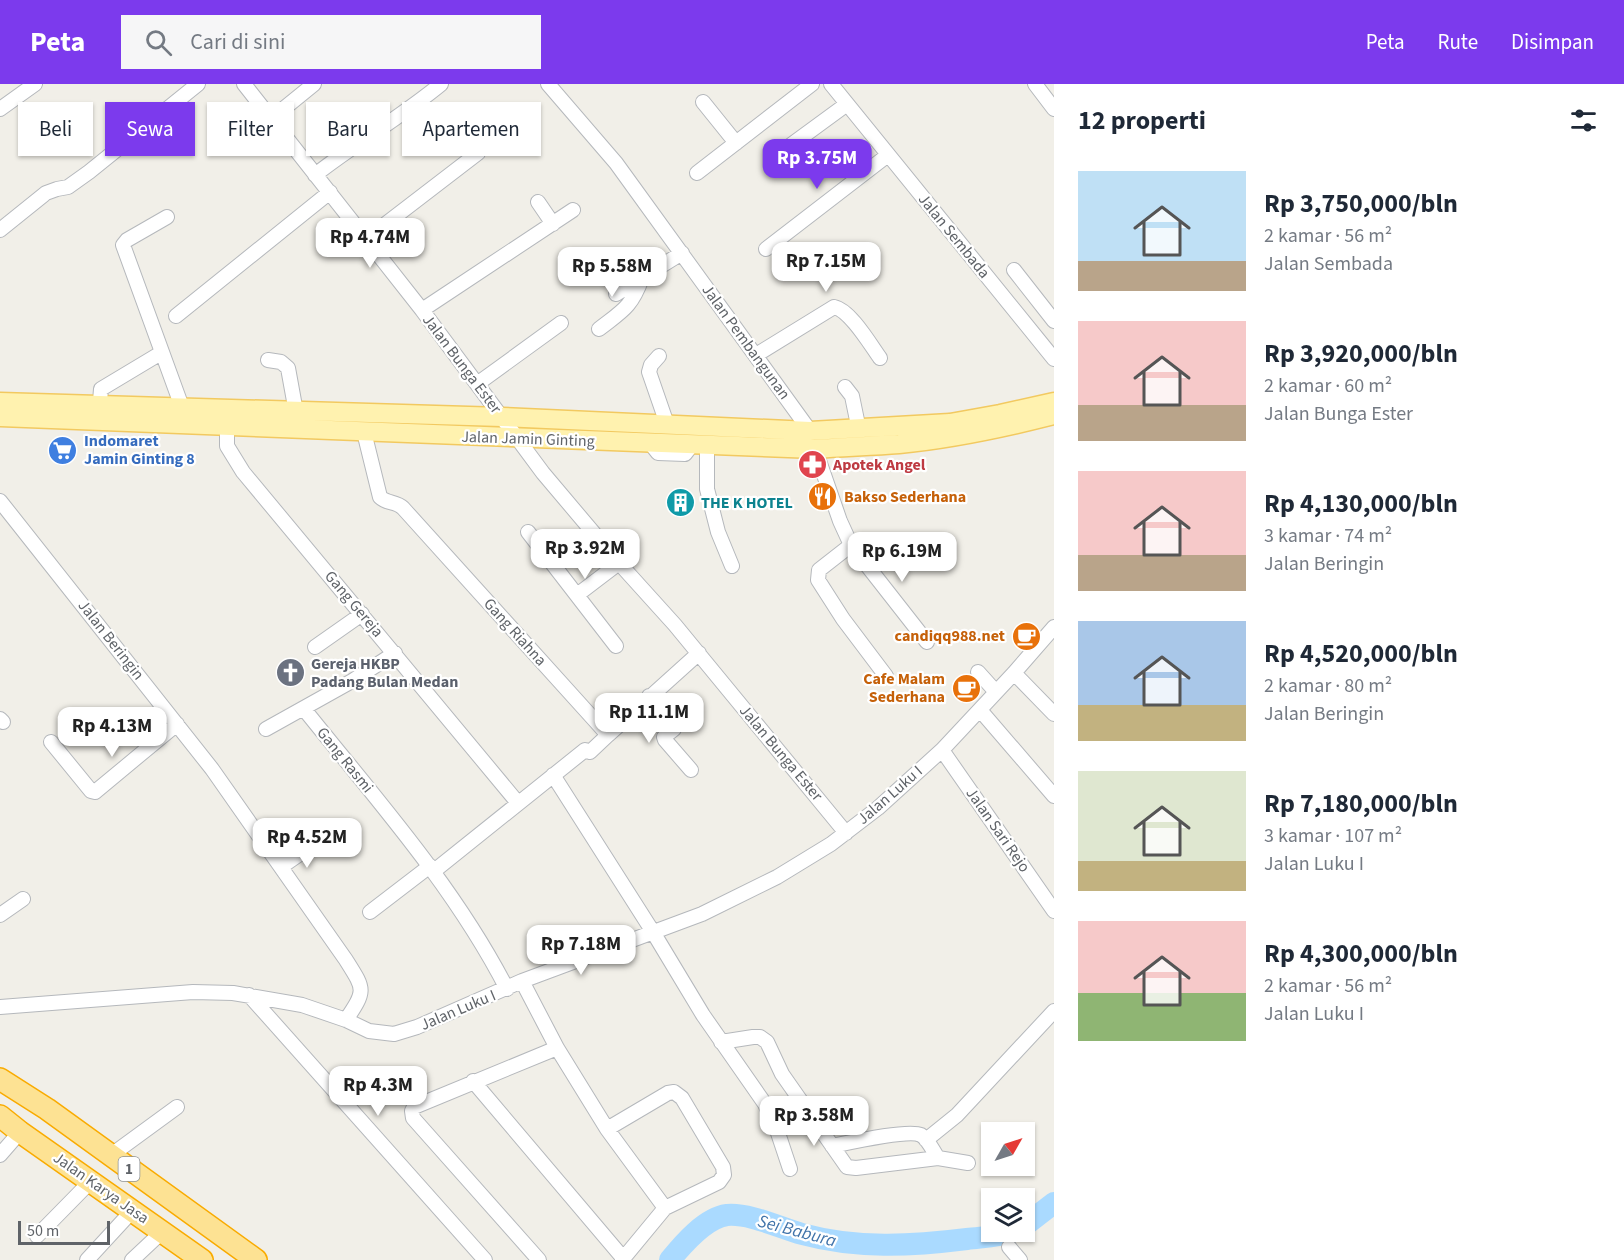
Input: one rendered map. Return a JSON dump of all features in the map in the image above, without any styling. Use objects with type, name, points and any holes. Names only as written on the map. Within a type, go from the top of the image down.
[{"type":"highway","name":"Jalan Karya Jasa","points":[[0,1079],[47,1109],[256,1260]]},
{"type":"highway","name":"Jalan Karya Jasa","points":[[0,1116],[202,1260]]},
{"type":"main road","name":"Jalan Jamin Ginting","points":[[0,402],[227,427],[700,445],[812,440],[859,430],[950,423],[1054,402]]},
{"type":"main road","name":"Jalan Jamin Ginting","points":[[0,417],[99,414],[182,407],[667,424],[812,440],[900,444],[1004,428],[1054,415]]},
{"type":"street","points":[[0,109],[34,84]]},
{"type":"street","points":[[0,230],[46,194],[68,187],[89,172],[198,84]]},
{"type":"street","name":"Jalan Bunga Ester","points":[[244,84],[258,102]]},
{"type":"street","points":[[292,102],[314,84]]},
{"type":"street","points":[[315,175],[354,146],[404,114],[441,84]]},
{"type":"street","name":"Jalan Pembangunan","points":[[548,84],[616,163],[756,355],[812,440],[840,521],[851,545],[927,642]]},
{"type":"street","points":[[697,173],[812,84]]},
{"type":"street","name":"Jalan Sembada","points":[[831,84],[1054,359]]},
{"type":"street","points":[[1035,84],[1054,110]]},
{"type":"street","points":[[703,102],[736,143]]},
{"type":"street","points":[[776,156],[847,104]]},
{"type":"street","name":"Jalan Bunga Ester","points":[[294,148],[422,310],[516,438],[619,563],[699,653],[846,832]]},
{"type":"street","points":[[766,249],[888,155]]},
{"type":"street","points":[[366,239],[474,156]]},
{"type":"street","points":[[176,316],[330,192]]},
{"type":"street","points":[[538,202],[553,224]]},
{"type":"street","points":[[422,310],[573,210]]},
{"type":"street","points":[[167,217],[127,240],[123,245],[182,407]]},
{"type":"street","points":[[616,294],[682,253]]},
{"type":"street","points":[[1014,270],[1054,321]]},
{"type":"street","points":[[599,329],[633,300],[642,278]]},
{"type":"street","points":[[756,355],[834,307],[841,309],[848,316],[880,358]]},
{"type":"street","points":[[477,384],[561,323]]},
{"type":"street","points":[[99,414],[101,389],[162,353]]},
{"type":"street","points":[[659,356],[651,365],[649,372],[667,424]]},
{"type":"street","points":[[268,360],[281,362],[288,368],[296,412]]},
{"type":"street","points":[[845,387],[852,396],[859,430]]},
{"type":"street","name":"Gang Gereja","points":[[227,427],[227,446],[238,466],[518,803]]},
{"type":"street","name":"Gang Riahna","points":[[364,432],[380,497],[384,501],[400,505],[608,735]]},
{"type":"street","points":[[700,445],[707,489],[718,532],[732,566]]},
{"type":"street","name":"Jalan Beringin","points":[[1,504],[240,806],[346,960],[360,984],[362,994],[346,1020]]},
{"type":"street","points":[[528,532],[616,646]]},
{"type":"street","points":[[851,545],[819,570],[818,580],[843,619],[886,676]]},
{"type":"street","points":[[577,595],[619,563]]},
{"type":"street","points":[[315,648],[362,614]]},
{"type":"street","name":"Jalan Luku I","points":[[0,1007],[193,992],[222,992],[302,1005],[346,1020],[369,1031],[394,1034],[417,1027],[522,981],[702,914],[777,877],[846,832],[904,785],[942,750],[1051,637]]},
{"type":"street","name":"Gang Rasmi","points":[[395,653],[304,708],[432,868],[488,952],[507,989]]},
{"type":"street","points":[[370,912],[432,868],[585,750],[590,752],[699,653]]},
{"type":"street","points":[[978,672],[996,692]]},
{"type":"street","points":[[1014,673],[1054,714]]},
{"type":"street","points":[[649,696],[675,726],[664,737],[664,740],[691,770]]},
{"type":"street","points":[[266,729],[304,708]]},
{"type":"street","points":[[980,710],[1054,796]]},
{"type":"street","points":[[51,742],[95,792],[177,724]]},
{"type":"street","name":"Jalan Sari Rejo","points":[[942,750],[1054,911]]},
{"type":"street","points":[[553,775],[722,1042],[765,1104],[790,1169]]},
{"type":"street","points":[[281,867],[314,844]]},
{"type":"street","points":[[0,915],[23,899]]},
{"type":"street","points":[[522,981],[557,1048],[607,1129],[664,1208]]},
{"type":"street","points":[[249,995],[484,1260]]},
{"type":"street","points":[[926,1140],[957,1115],[1054,1011]]},
{"type":"street","points":[[722,1042],[753,1037],[760,1037],[767,1042],[782,1074],[845,1165],[853,1168],[938,1158],[968,1163]]},
{"type":"street","points":[[539,1260],[412,1115],[412,1111],[414,1107],[473,1081],[557,1048]]},
{"type":"street","points":[[473,1081],[623,1259],[664,1208],[718,1182],[724,1175],[723,1167],[682,1098],[674,1092],[668,1093],[607,1129]]},
{"type":"street","points":[[111,1156],[177,1107]]},
{"type":"street","points":[[0,1155],[20,1132]]},
{"type":"street","points":[[832,1146],[909,1134],[921,1135],[938,1158]]},
{"type":"street","points":[[37,1236],[91,1180]]},
{"type":"street","points":[[87,1260],[133,1210]]},
{"type":"street","points":[[132,1260],[163,1231]]},
{"type":"street","points":[[1009,1247],[1020,1260]]},
{"type":"waterway","name":"Sei Babura","points":[[1035,1218],[1054,1203]]},
{"type":"waterway","name":"Sei Babura","points":[[670,1260],[703,1226],[727,1215],[745,1216],[823,1239],[864,1244],[925,1243],[981,1237]]},
{"type":"place","name":"Indomaret Jamin Ginting 8","points":[[63,450]]},
{"type":"place","name":"Apotek Angel","points":[[812,465]]},
{"type":"place","name":"Bakso Sederhana","points":[[823,497]]},
{"type":"place","name":"THE K HOTEL","points":[[680,503]]},
{"type":"place","name":"candiqq988.net","points":[[1026,636]]},
{"type":"place","name":"Gereja HKBP Padang Bulan Medan","points":[[290,673]]},
{"type":"place","name":"Cafe Malam Sederhana","points":[[966,688]]}]
